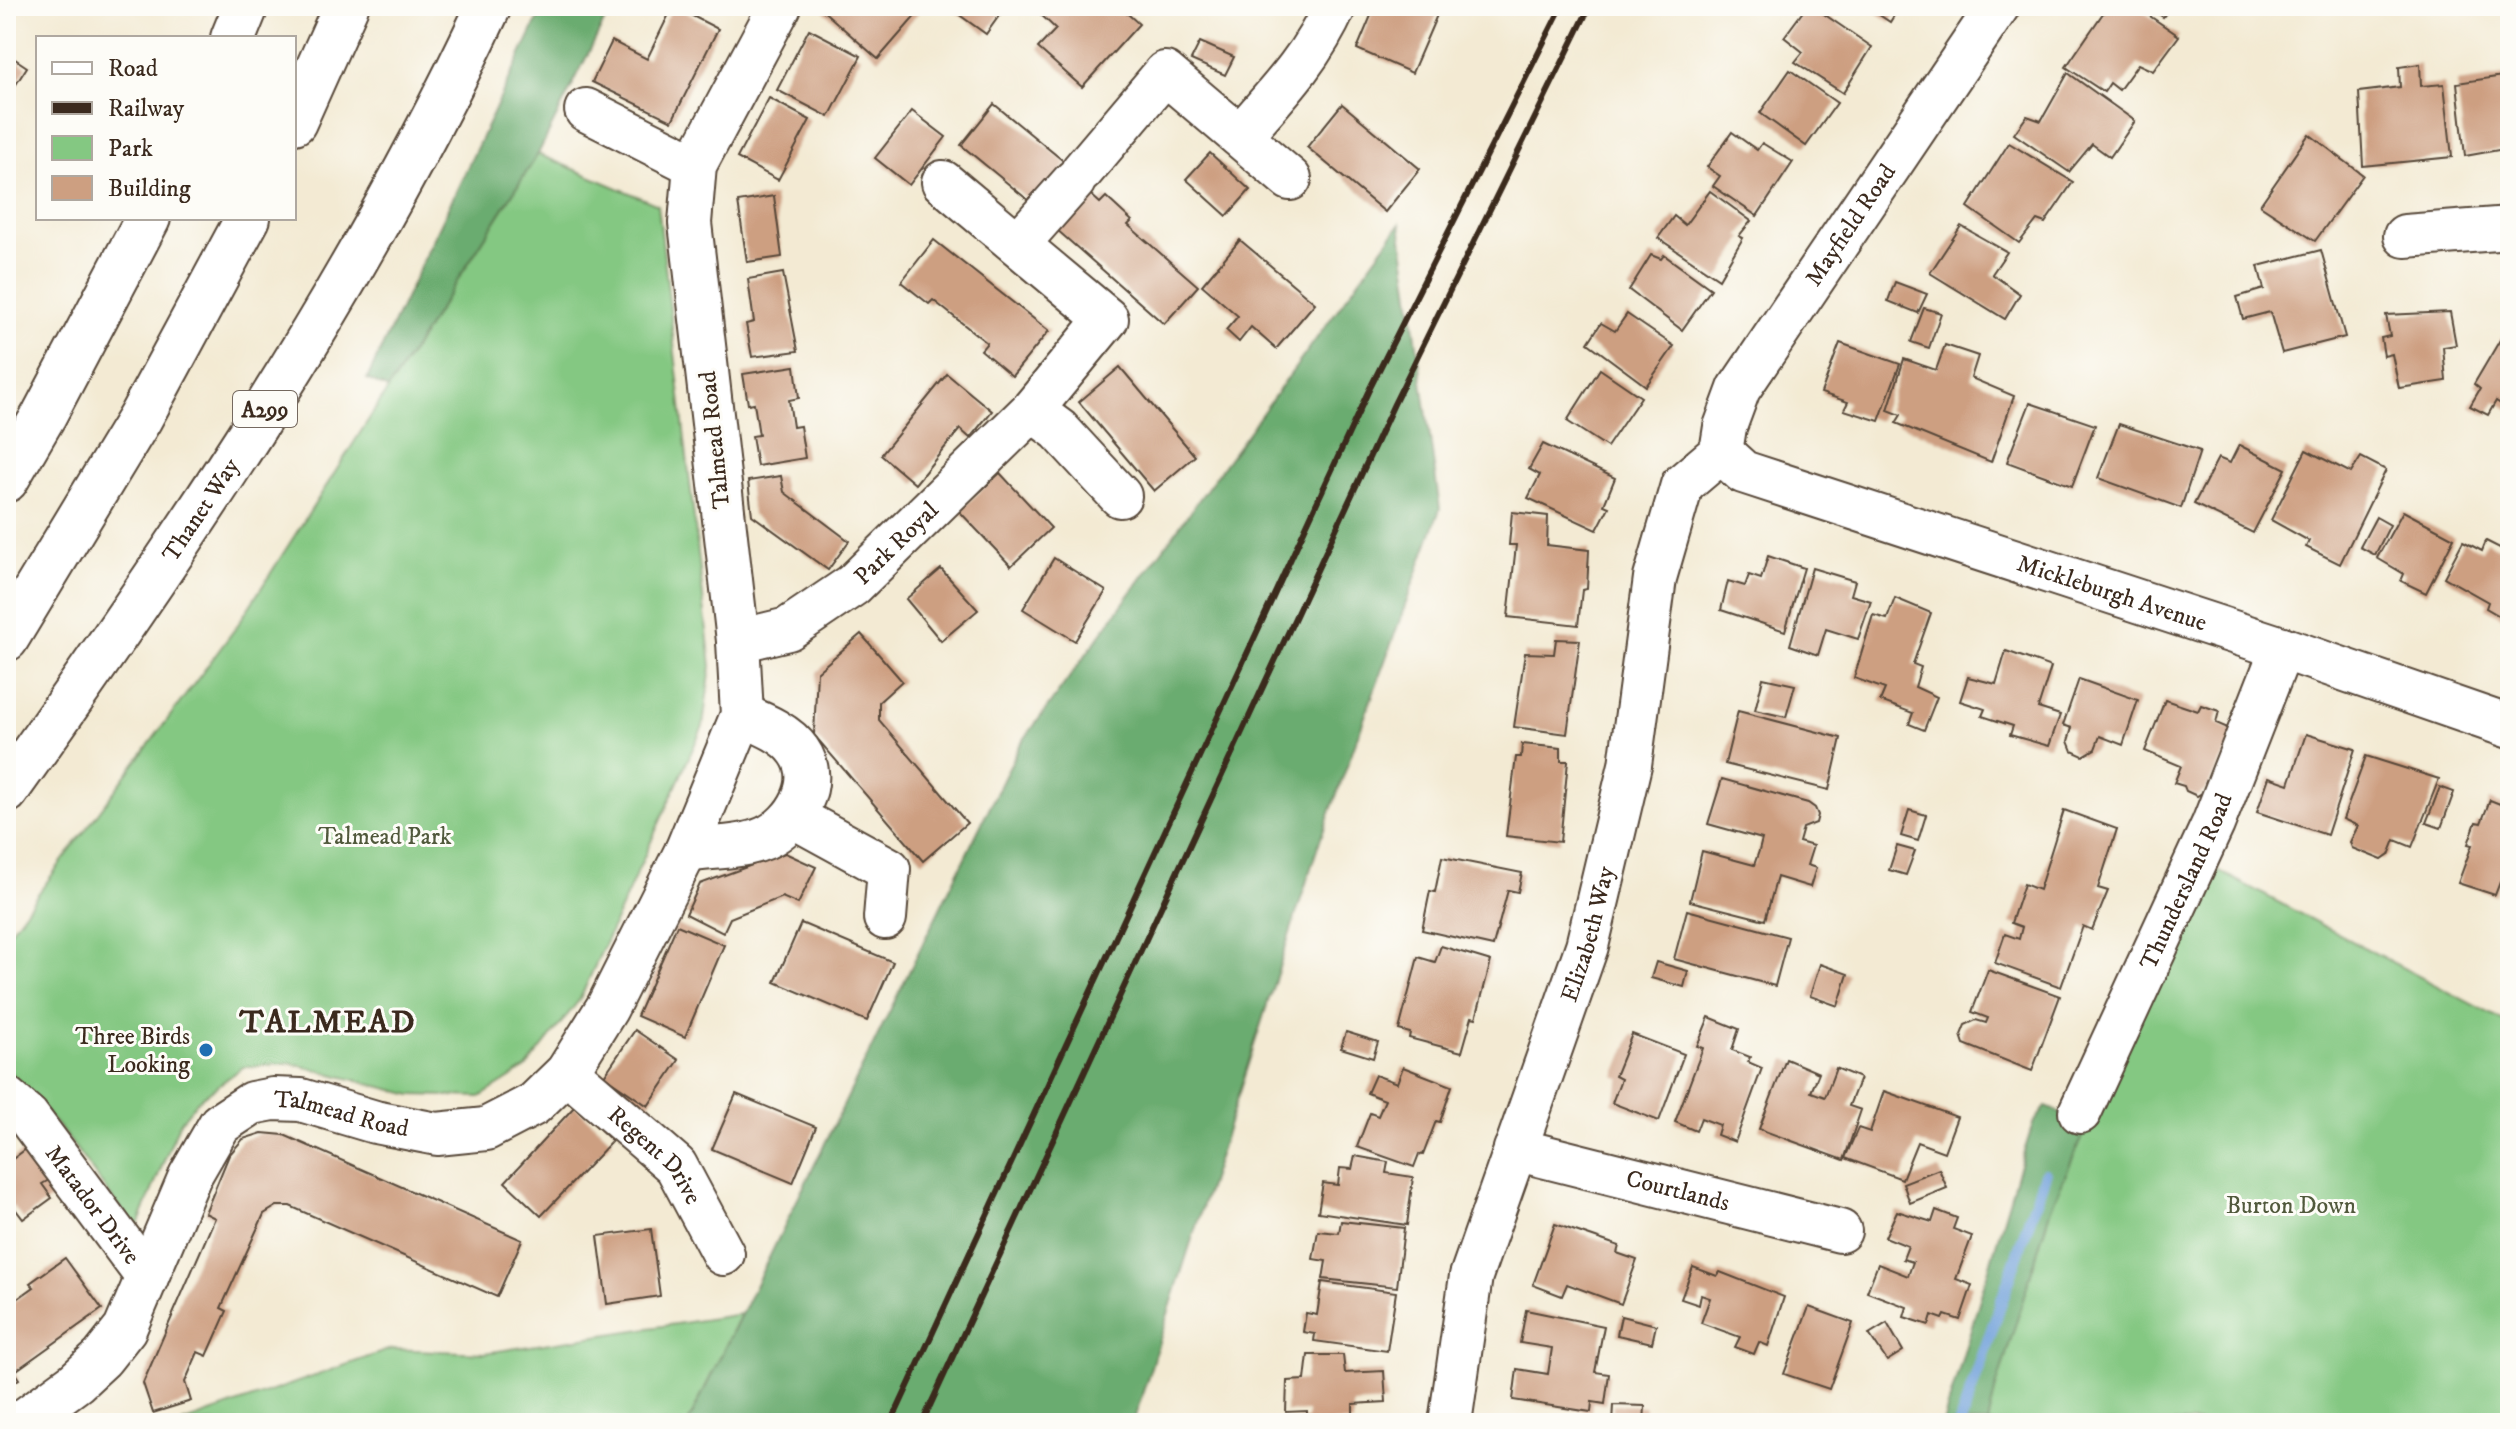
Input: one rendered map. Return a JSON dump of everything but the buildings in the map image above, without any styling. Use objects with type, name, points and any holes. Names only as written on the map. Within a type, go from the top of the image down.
[{"type":"highway","points":[[234,36],[246,6]]},
{"type":"highway","points":[[296,118],[346,6]]},
{"type":"highway","name":"Thanet Way","points":[[6,791],[170,554],[273,396],[363,248],[465,59],[489,6]]},
{"type":"highway","points":[[6,480],[44,415],[147,220]]},
{"type":"highway","points":[[6,639],[140,418],[247,220]]},
{"type":"street","name":"Talmead Road","points":[[20,1423],[76,1382],[102,1358],[125,1329],[190,1176],[220,1124],[252,1103],[273,1099],[301,1100],[375,1122],[437,1134],[486,1129],[534,1104],[567,1072],[607,1008],[686,851],[742,715],[738,641],[690,223],[695,165],[780,6]]},
{"type":"street","points":[[1240,136],[1304,63],[1321,37],[1335,6]]},
{"type":"street","name":"Mayfield Road","points":[[1721,452],[1725,427],[1739,389],[1998,6]]},
{"type":"street","points":[[1018,244],[1165,73],[1290,179]]},
{"type":"street","points":[[586,110],[695,165]]},
{"type":"street","name":"Park Royal","points":[[738,641],[788,629],[853,585],[1032,410],[1107,319],[943,182]]},
{"type":"street","points":[[2405,236],[2510,228]]},
{"type":"street","points":[[1032,410],[1059,430],[1120,496]]},
{"type":"street","name":"Mickleburgh Avenue","points":[[1721,452],[1743,472],[2282,648],[2510,727]]},
{"type":"street","name":"Elizabeth Way","points":[[1450,1423],[1471,1276],[1587,946],[1630,765],[1655,578],[1682,485],[1721,452]]},
{"type":"street","name":"Thundersland Road","points":[[2080,1112],[2213,824],[2282,648]]},
{"type":"street","points":[[686,851],[765,838],[794,817],[804,798],[807,769],[799,750],[773,729],[742,715]]},
{"type":"street","points":[[794,817],[889,869],[885,918]]},
{"type":"street","name":"Regent Drive","points":[[567,1072],[676,1166],[723,1254]]},
{"type":"street","name":"Matador Drive","points":[[6,1098],[28,1117],[147,1277]]},
{"type":"street","name":"Courtlands","points":[[1515,1149],[1840,1231]]},
{"type":"green space","points":[[544,6],[612,6],[538,154],[388,389],[367,379]]},
{"type":"green space","name":"Talmead Park","points":[[538,154],[658,205],[711,666],[703,726],[580,999],[526,1068],[480,1097],[412,1095],[290,1063],[243,1067],[197,1101],[179,1124],[136,1230],[67,1137],[6,1067],[6,937],[237,626]]},
{"type":"green space","points":[[1400,224],[1440,509],[1317,849],[1133,1423],[688,1423],[1020,745]]},
{"type":"green space","name":"Burton Down","points":[[2211,867],[2510,1024],[2510,1423],[1944,1423]]},
{"type":"green space","points":[[2046,1107],[2088,1123],[2051,1208],[1988,1423],[1943,1423],[2033,1124]]},
{"type":"green space","points":[[741,1314],[688,1423],[182,1423],[391,1349],[485,1353]]},
{"type":"waterway","points":[[1960,1423],[2045,1174]]},
{"type":"railway","points":[[891,1423],[1368,392],[1562,6]]},
{"type":"railway","points":[[922,1423],[1394,404],[1590,6]]},
{"type":"place","name":"Three Birds Looking","points":[[206,1050]]},
{"type":"district","name":"TALMEAD","points":[[328,1021]]}]
